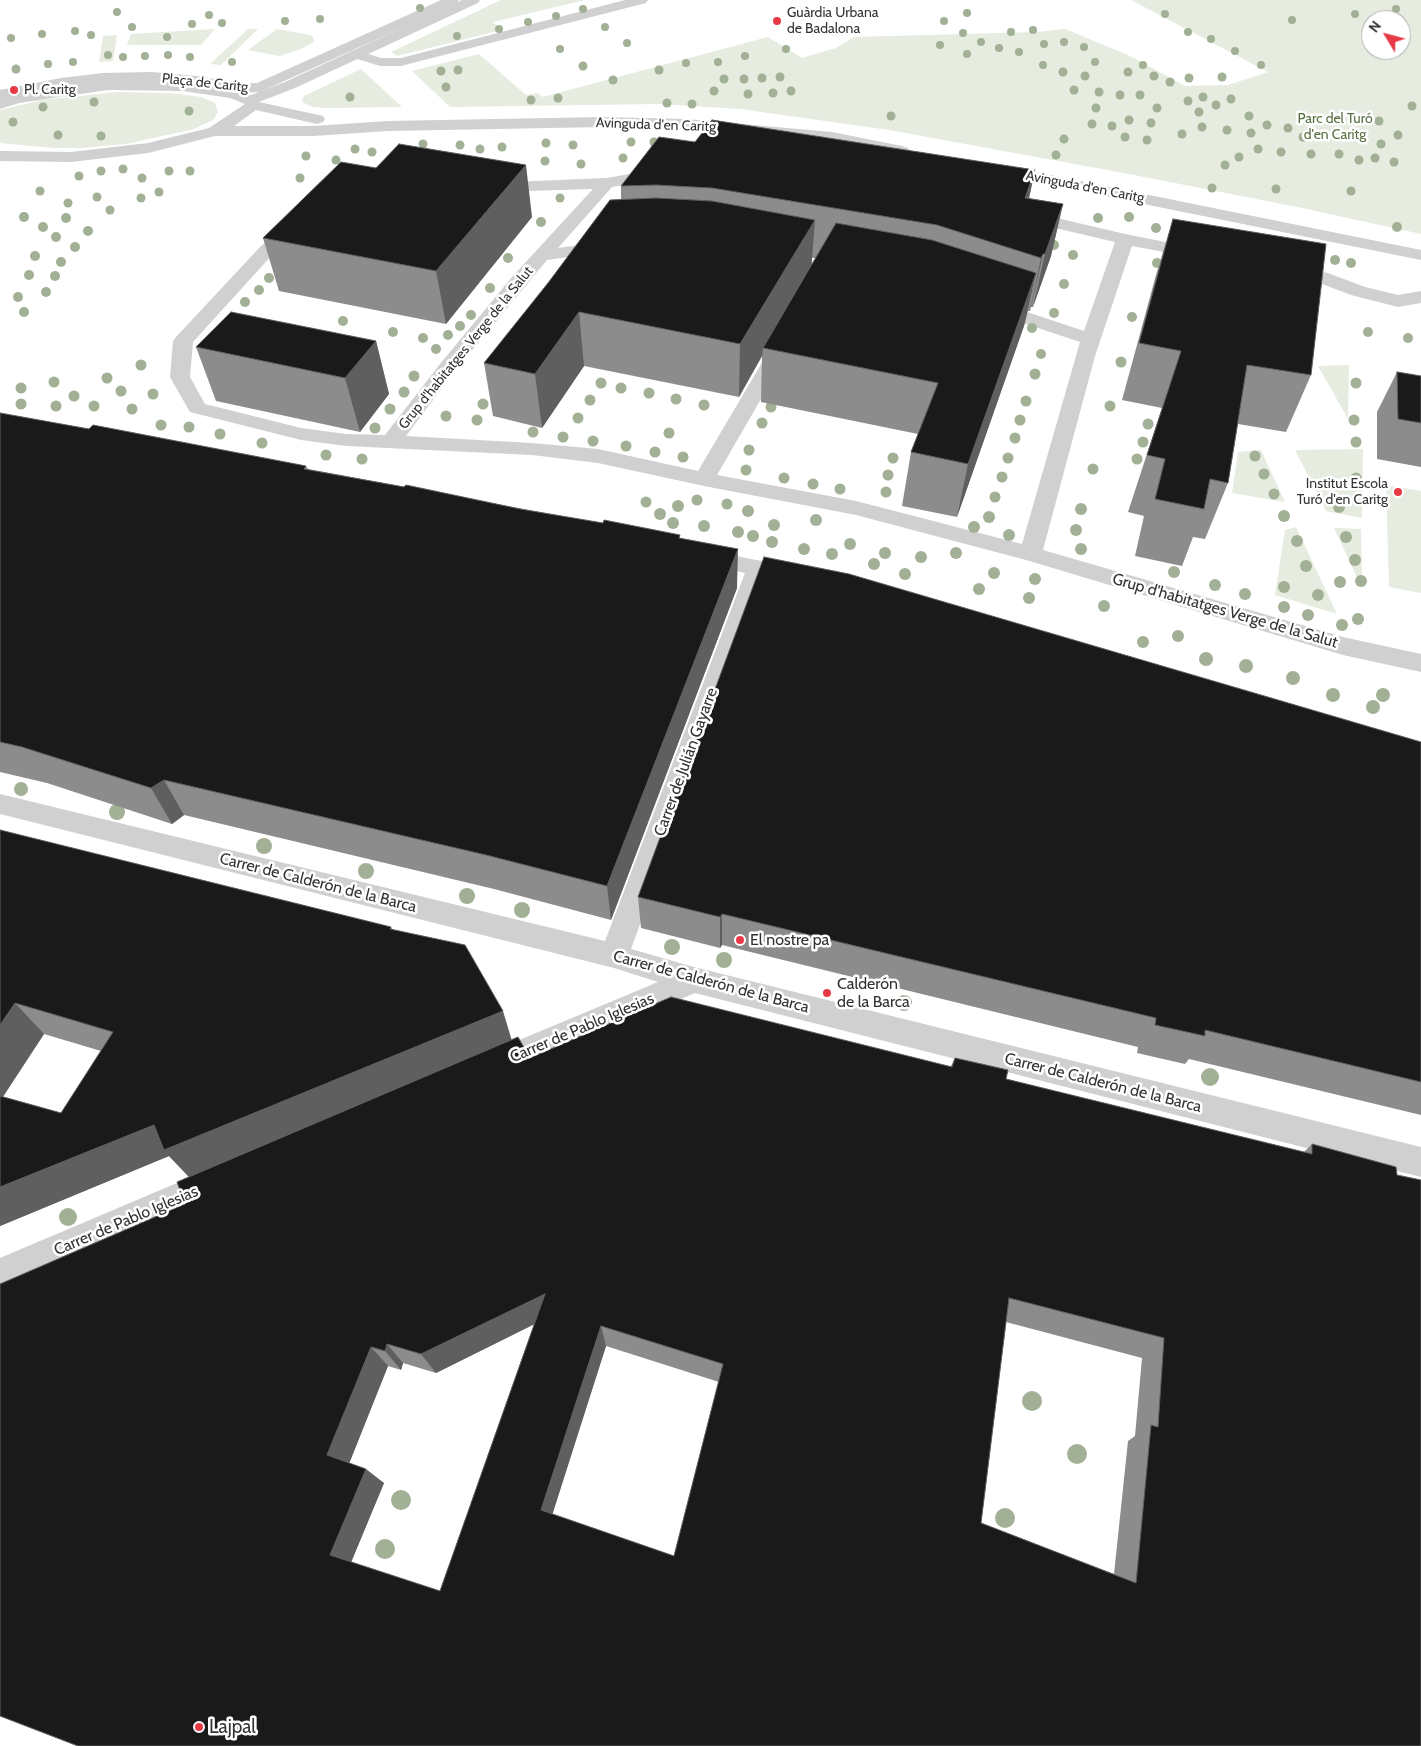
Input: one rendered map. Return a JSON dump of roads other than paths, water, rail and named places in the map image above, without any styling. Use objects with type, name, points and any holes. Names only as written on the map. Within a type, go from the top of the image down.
[{"type":"street","name":"Plaça de Caritg","points":[[0,95],[61,83],[103,78],[152,77],[197,81],[238,88],[260,87],[452,0]]},
{"type":"street","name":"Plaça de Caritg","points":[[215,131],[239,116],[252,102],[473,0]]},
{"type":"street","points":[[356,54],[380,62],[402,62],[641,0]]},
{"type":"street","name":"Avinguda d'en Caritg","points":[[0,104],[16,99],[108,85],[183,86],[232,94],[252,102],[325,121],[388,126]]},
{"type":"street","name":"Avinguda d'en Caritg","points":[[215,131],[313,131],[388,126],[603,122],[686,124],[832,137],[920,154]]},
{"type":"street","points":[[0,156],[71,157],[100,154],[148,148],[215,131]]},
{"type":"street","name":"Avinguda d'en Caritg","points":[[978,166],[1421,255]]},
{"type":"street","points":[[478,187],[607,183],[682,169]]},
{"type":"street","name":"Grup d'habitatges Verge de la Salut","points":[[391,442],[447,368],[542,255],[607,183]]},
{"type":"street","points":[[1004,212],[1125,240],[1220,258]]},
{"type":"street","name":"Grup d'habitatges Verge de la Salut","points":[[309,218],[267,250],[183,341],[180,377],[197,408],[301,434],[346,440],[532,449],[598,456],[704,479],[856,508],[1031,554],[1343,646],[1421,663]]},
{"type":"street","points":[[1031,554],[1090,340],[1125,240]]},
{"type":"street","name":"Grup d'habitatges Verge de la Salut","points":[[542,255],[624,245]]},
{"type":"street","points":[[1267,267],[1322,277],[1358,291],[1398,301],[1421,297]]},
{"type":"street","points":[[974,301],[1090,340]]},
{"type":"street","points":[[704,479],[790,330]]},
{"type":"street","points":[[682,554],[816,580]]},
{"type":"street","name":"Carrer de Julián Gayarre","points":[[614,956],[758,568]]},
{"type":"street","name":"Carrer de Calderón de la Barca","points":[[0,804],[614,956],[694,980],[1421,1162]]},
{"type":"street","name":"Carrer de Pablo Iglesias","points":[[471,1075],[694,980]]},
{"type":"street","name":"Carrer de Pablo Iglesias","points":[[0,1274],[245,1171]]},
{"type":"place","name":"Guàrdia Urbana de Badalona","points":[[777,21]]},
{"type":"place","name":"Pl. Caritg","points":[[14,90]]},
{"type":"place","name":"Institut Escola Turó d'en Caritg","points":[[1398,492]]},
{"type":"place","name":"El nostre pa","points":[[740,940]]},
{"type":"place","name":"Calderón de la Barca","points":[[827,993]]},
{"type":"place","name":"Lajpal","points":[[199,1727]]},
{"type":"park label","name":"Parc del Turó d'en Caritg","points":[[1335,128]]}]
